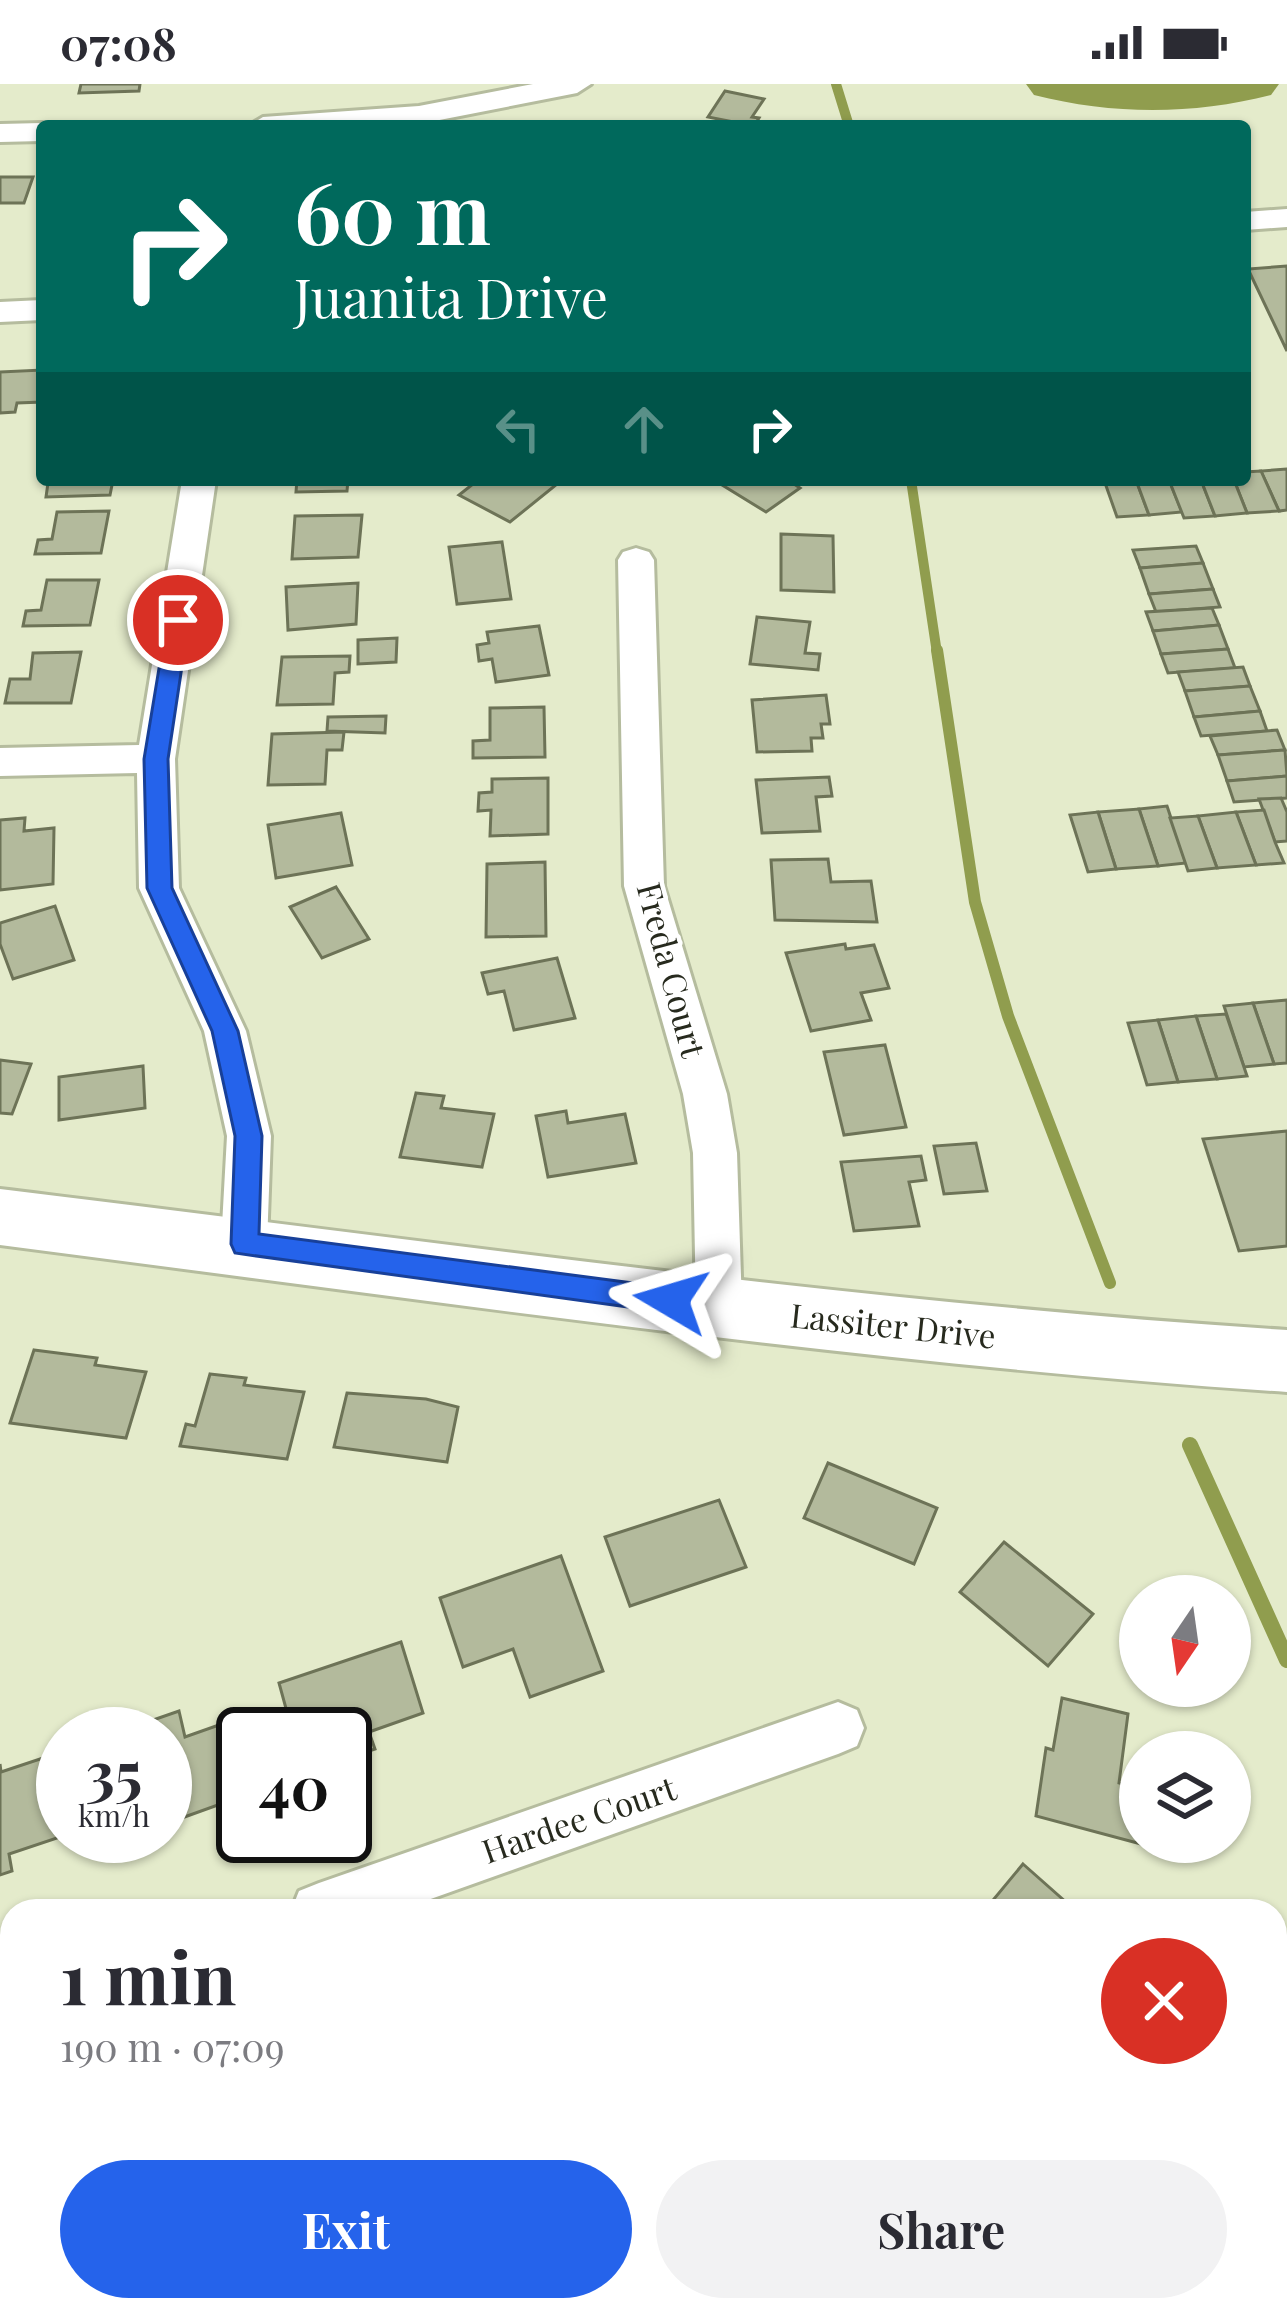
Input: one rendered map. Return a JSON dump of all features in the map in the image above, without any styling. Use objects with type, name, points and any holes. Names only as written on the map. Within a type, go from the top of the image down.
[{"type":"street","points":[[348,120],[419,115],[577,84]]},
{"type":"street","points":[[0,134],[36,132]]},
{"type":"street","points":[[1251,221],[1287,218]]},
{"type":"street","points":[[0,312],[36,310]]},
{"type":"street","points":[[198,486],[156,759],[159,888],[225,1031],[249,1136],[244,1244]]},
{"type":"street","name":"Freda Court","points":[[636,560],[644,886],[705,1094],[715,1153],[719,1307]]},
{"type":"street","points":[[0,762],[156,759]]},
{"type":"street","name":"Lassiter Drive","points":[[0,1216],[719,1307],[1138,1352],[1287,1361]]},
{"type":"street","name":"Hardee Court","points":[[354,1899],[838,1728]]},
{"type":"building","points":[[81,84],[140,84],[139,91],[79,93]]},
{"type":"building","points":[[725,91],[764,99],[752,117],[758,120],[708,117]]},
{"type":"building","points":[[0,177],[33,177],[24,203],[0,203]]},
{"type":"building","points":[[1287,266],[1287,351],[1251,275],[1251,269]]},
{"type":"building","points":[[36,370],[36,402],[17,403],[15,412],[0,413],[0,372]]},
{"type":"building","points":[[1287,469],[1287,510],[1279,511],[1261,471]]},
{"type":"building","points":[[1261,471],[1279,511],[1247,513],[1236,486],[1251,486],[1251,472]]},
{"type":"building","points":[[48,486],[112,486],[110,495],[46,497]]},
{"type":"building","points":[[296,486],[347,486],[347,491],[296,492]]},
{"type":"building","points":[[470,486],[555,486],[510,522],[459,495]]},
{"type":"building","points":[[724,486],[800,488],[766,512]]},
{"type":"building","points":[[1106,486],[1138,486],[1149,515],[1117,517]]},
{"type":"building","points":[[1138,486],[1171,486],[1182,512],[1149,515]]},
{"type":"building","points":[[1171,486],[1203,486],[1215,516],[1184,518]]},
{"type":"building","points":[[1203,486],[1236,486],[1247,513],[1215,516]]},
{"type":"building","points":[[109,511],[101,553],[35,554],[38,540],[52,539],[57,512]]},
{"type":"building","points":[[362,515],[358,557],[292,559],[295,516]]},
{"type":"building","points":[[781,534],[833,536],[834,592],[781,590]]},
{"type":"building","points":[[502,542],[511,599],[457,604],[449,547]]},
{"type":"building","points":[[1196,546],[1203,563],[1140,568],[1133,550]]},
{"type":"building","points":[[1203,563],[1213,589],[1149,594],[1140,568]]},
{"type":"building","points":[[47,580],[99,580],[90,625],[23,626],[26,611],[41,610]]},
{"type":"building","points":[[358,583],[356,624],[288,630],[286,587]]},
{"type":"building","points":[[1213,589],[1220,607],[1156,612],[1149,594]]},
{"type":"building","points":[[1212,608],[1219,625],[1153,631],[1146,612]]},
{"type":"building","points":[[757,617],[810,622],[805,653],[820,654],[818,670],[750,664]]},
{"type":"building","points":[[1219,625],[1228,649],[1161,654],[1153,631]]},
{"type":"building","points":[[539,626],[549,675],[496,682],[492,659],[479,661],[477,645],[489,643],[487,632]]},
{"type":"building","points":[[397,638],[396,662],[358,664],[358,640]]},
{"type":"building","points":[[1228,649],[1235,668],[1168,673],[1161,654]]},
{"type":"building","points":[[81,652],[71,703],[5,703],[10,679],[30,679],[33,653]]},
{"type":"building","points":[[350,656],[349,672],[335,673],[333,704],[277,705],[282,657]]},
{"type":"building","points":[[1243,667],[1250,686],[1185,691],[1178,672]]},
{"type":"building","points":[[1250,686],[1260,711],[1194,717],[1185,691]]},
{"type":"building","points":[[826,695],[830,724],[821,724],[823,738],[811,738],[812,751],[757,752],[752,700]]},
{"type":"building","points":[[544,707],[545,757],[473,758],[473,741],[490,740],[490,708]]},
{"type":"building","points":[[1260,711],[1267,731],[1201,736],[1194,717]]},
{"type":"building","points":[[386,716],[385,733],[327,731],[328,717]]},
{"type":"building","points":[[1277,730],[1285,750],[1218,755],[1210,736]]},
{"type":"building","points":[[344,732],[342,750],[327,750],[325,784],[268,785],[272,734]]},
{"type":"building","points":[[1285,750],[1287,776],[1227,781],[1218,755]]},
{"type":"building","points":[[1287,776],[1287,798],[1234,802],[1227,781]]},
{"type":"building","points":[[829,777],[832,796],[816,797],[820,831],[762,833],[756,780]]},
{"type":"building","points":[[548,778],[548,834],[490,836],[491,810],[478,811],[479,793],[492,792],[492,779]]},
{"type":"building","points":[[1281,798],[1287,812],[1287,841],[1275,842],[1259,799]]},
{"type":"building","points":[[1167,806],[1186,863],[1158,866],[1139,809]]},
{"type":"building","points":[[1139,809],[1158,866],[1116,869],[1098,812]]},
{"type":"building","points":[[1264,810],[1284,863],[1256,865],[1236,812]]},
{"type":"building","points":[[1098,812],[1116,869],[1088,872],[1070,815]]},
{"type":"building","points":[[1236,812],[1256,865],[1217,868],[1198,816]]},
{"type":"building","points":[[341,813],[352,865],[276,878],[268,825]]},
{"type":"building","points":[[1198,816],[1217,868],[1188,871],[1170,818]]},
{"type":"building","points":[[25,818],[24,831],[54,828],[53,884],[0,890],[0,820]]},
{"type":"building","points":[[828,859],[831,882],[871,881],[877,922],[775,920],[771,860]]},
{"type":"building","points":[[545,862],[546,936],[486,937],[487,864]]},
{"type":"building","points":[[336,887],[369,939],[322,958],[290,907]]},
{"type":"building","points":[[55,906],[74,960],[13,979],[0,944],[0,923]]},
{"type":"building","points":[[845,944],[846,949],[874,945],[889,988],[861,993],[871,1020],[811,1031],[786,953]]},
{"type":"building","points":[[557,958],[575,1018],[514,1030],[504,991],[488,994],[482,973]]},
{"type":"building","points":[[1287,1000],[1287,1063],[1274,1064],[1253,1003]]},
{"type":"building","points":[[1253,1003],[1274,1064],[1244,1067],[1224,1006]]},
{"type":"building","points":[[1226,1014],[1247,1076],[1217,1079],[1196,1016]]},
{"type":"building","points":[[1196,1016],[1217,1079],[1178,1082],[1158,1020]]},
{"type":"building","points":[[1158,1020],[1178,1082],[1147,1085],[1128,1023]]},
{"type":"building","points":[[885,1045],[906,1127],[844,1135],[824,1052]]},
{"type":"building","points":[[0,1060],[31,1064],[12,1114],[0,1113]]},
{"type":"building","points":[[143,1066],[145,1108],[59,1120],[59,1077]]},
{"type":"building","points":[[416,1093],[444,1096],[441,1108],[494,1114],[482,1167],[400,1157]]},
{"type":"building","points":[[566,1111],[568,1123],[625,1114],[636,1163],[548,1177],[536,1116]]},
{"type":"building","points":[[1287,1131],[1287,1246],[1239,1251],[1203,1139]]},
{"type":"building","points":[[976,1143],[987,1191],[944,1194],[934,1146]]},
{"type":"building","points":[[921,1156],[926,1180],[909,1182],[919,1226],[854,1231],[841,1162]]},
{"type":"building","points":[[34,1350],[97,1358],[95,1365],[146,1372],[126,1438],[10,1423]]},
{"type":"building","points":[[210,1374],[246,1378],[244,1385],[304,1392],[287,1459],[180,1446],[186,1424],[195,1426]]},
{"type":"building","points":[[347,1393],[426,1399],[458,1407],[447,1462],[334,1447]]},
{"type":"building","points":[[828,1463],[937,1508],[914,1564],[804,1518]]},
{"type":"building","points":[[719,1500],[746,1567],[630,1606],[605,1537]]},
{"type":"building","points":[[1004,1542],[1093,1614],[1048,1666],[960,1592]]},
{"type":"building","points":[[561,1556],[603,1671],[530,1697],[513,1649],[463,1667],[440,1598]]},
{"type":"building","points":[[401,1642],[423,1713],[372,1731],[372,1707],[286,1707],[279,1683]]},
{"type":"building","points":[[1062,1698],[1128,1714],[1126,1731],[1119,1731],[1119,1838],[1036,1816],[1046,1748],[1053,1750]]},
{"type":"building","points":[[216,1726],[216,1806],[192,1814],[192,1735]]},
{"type":"building","points":[[36,1760],[36,1845],[9,1854],[12,1871],[0,1875],[0,1764],[1,1772]]},
{"type":"building","points":[[1023,1864],[1062,1899],[994,1899]]},
{"type":"waterway","points":[[836,84],[847,120]]},
{"type":"waterway","points":[[1053,84],[1156,97],[1252,84]]},
{"type":"waterway","points":[[912,486],[937,653]]},
{"type":"waterway","points":[[937,650],[975,902],[1008,1016],[1110,1283]]},
{"type":"waterway","points":[[1190,1445],[1287,1660]]},
{"type":"route","points":[[178,620],[156,759],[159,888],[225,1031],[249,1136],[244,1244],[671,1300]]}]
